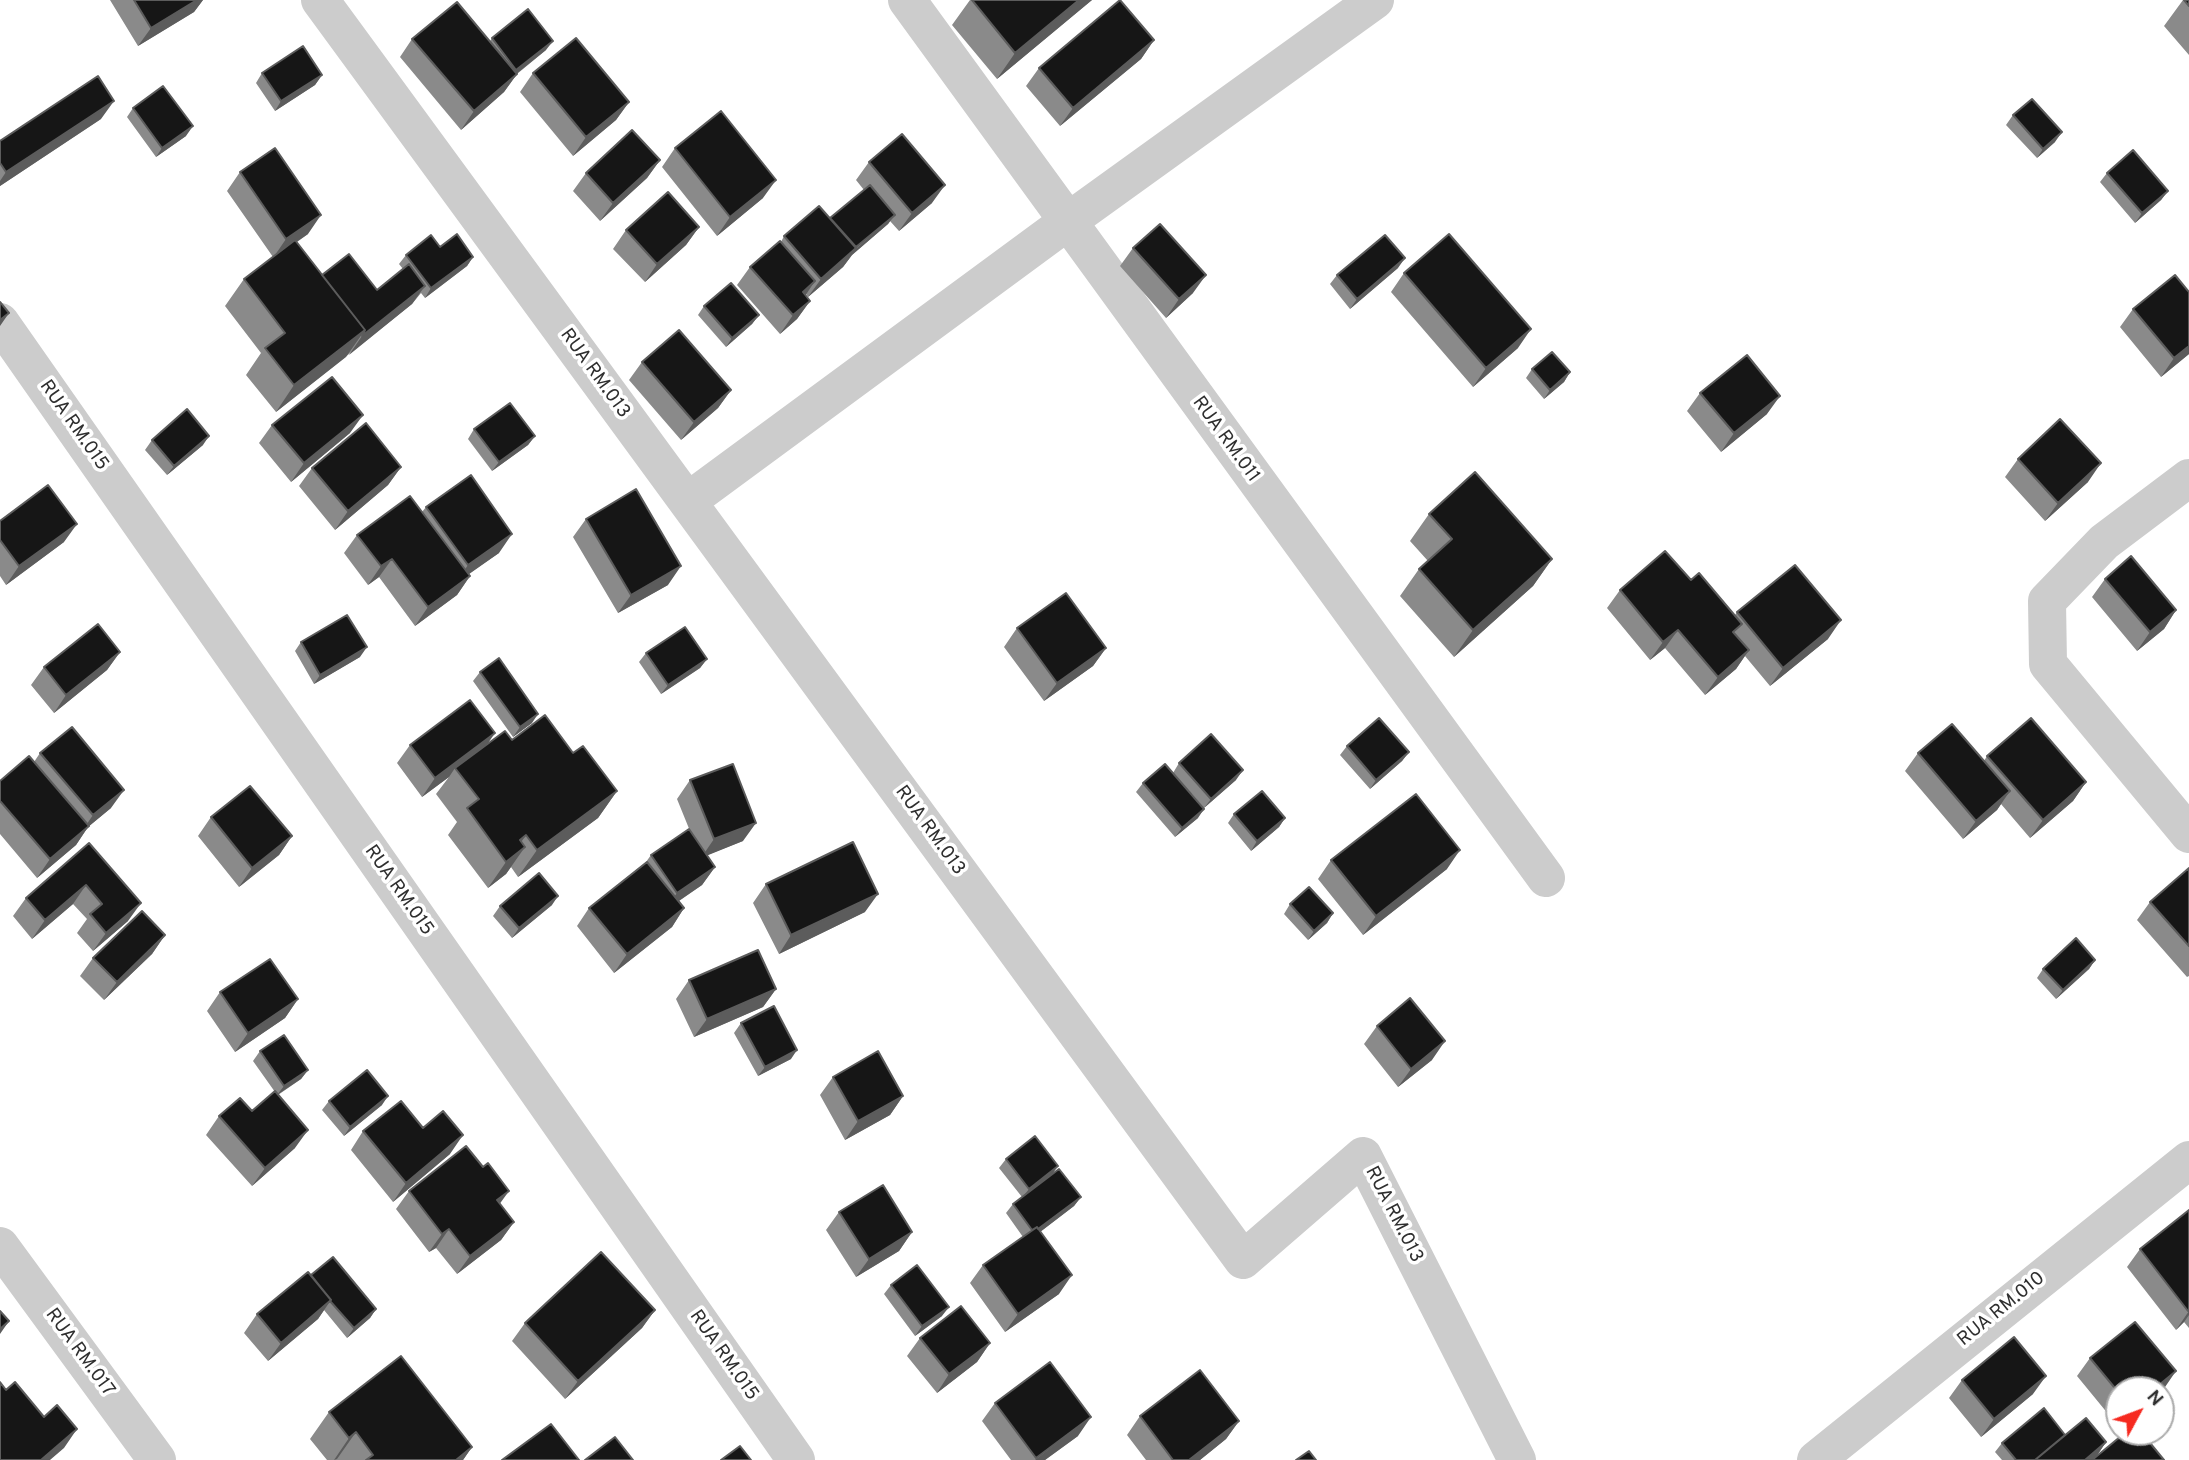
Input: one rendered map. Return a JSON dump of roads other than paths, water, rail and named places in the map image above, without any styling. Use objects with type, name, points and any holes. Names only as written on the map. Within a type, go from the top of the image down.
[{"type":"street","name":"RUA RM.013","points":[[320,0],[1243,1260],[1363,1156],[1517,1460]]},
{"type":"street","name":"RUA RM.011","points":[[907,0],[1546,878]]},
{"type":"street","points":[[688,501],[1067,222],[1375,0]]},
{"type":"street","name":"RUA RM.015","points":[[0,322],[796,1460]]},
{"type":"street","points":[[2189,478],[2104,542],[2047,601],[2048,664],[2189,834]]},
{"type":"street","name":"RUA RM.010","points":[[1816,1460],[2189,1160]]},
{"type":"street","name":"RUA RM.017","points":[[0,1246],[157,1460]]}]
